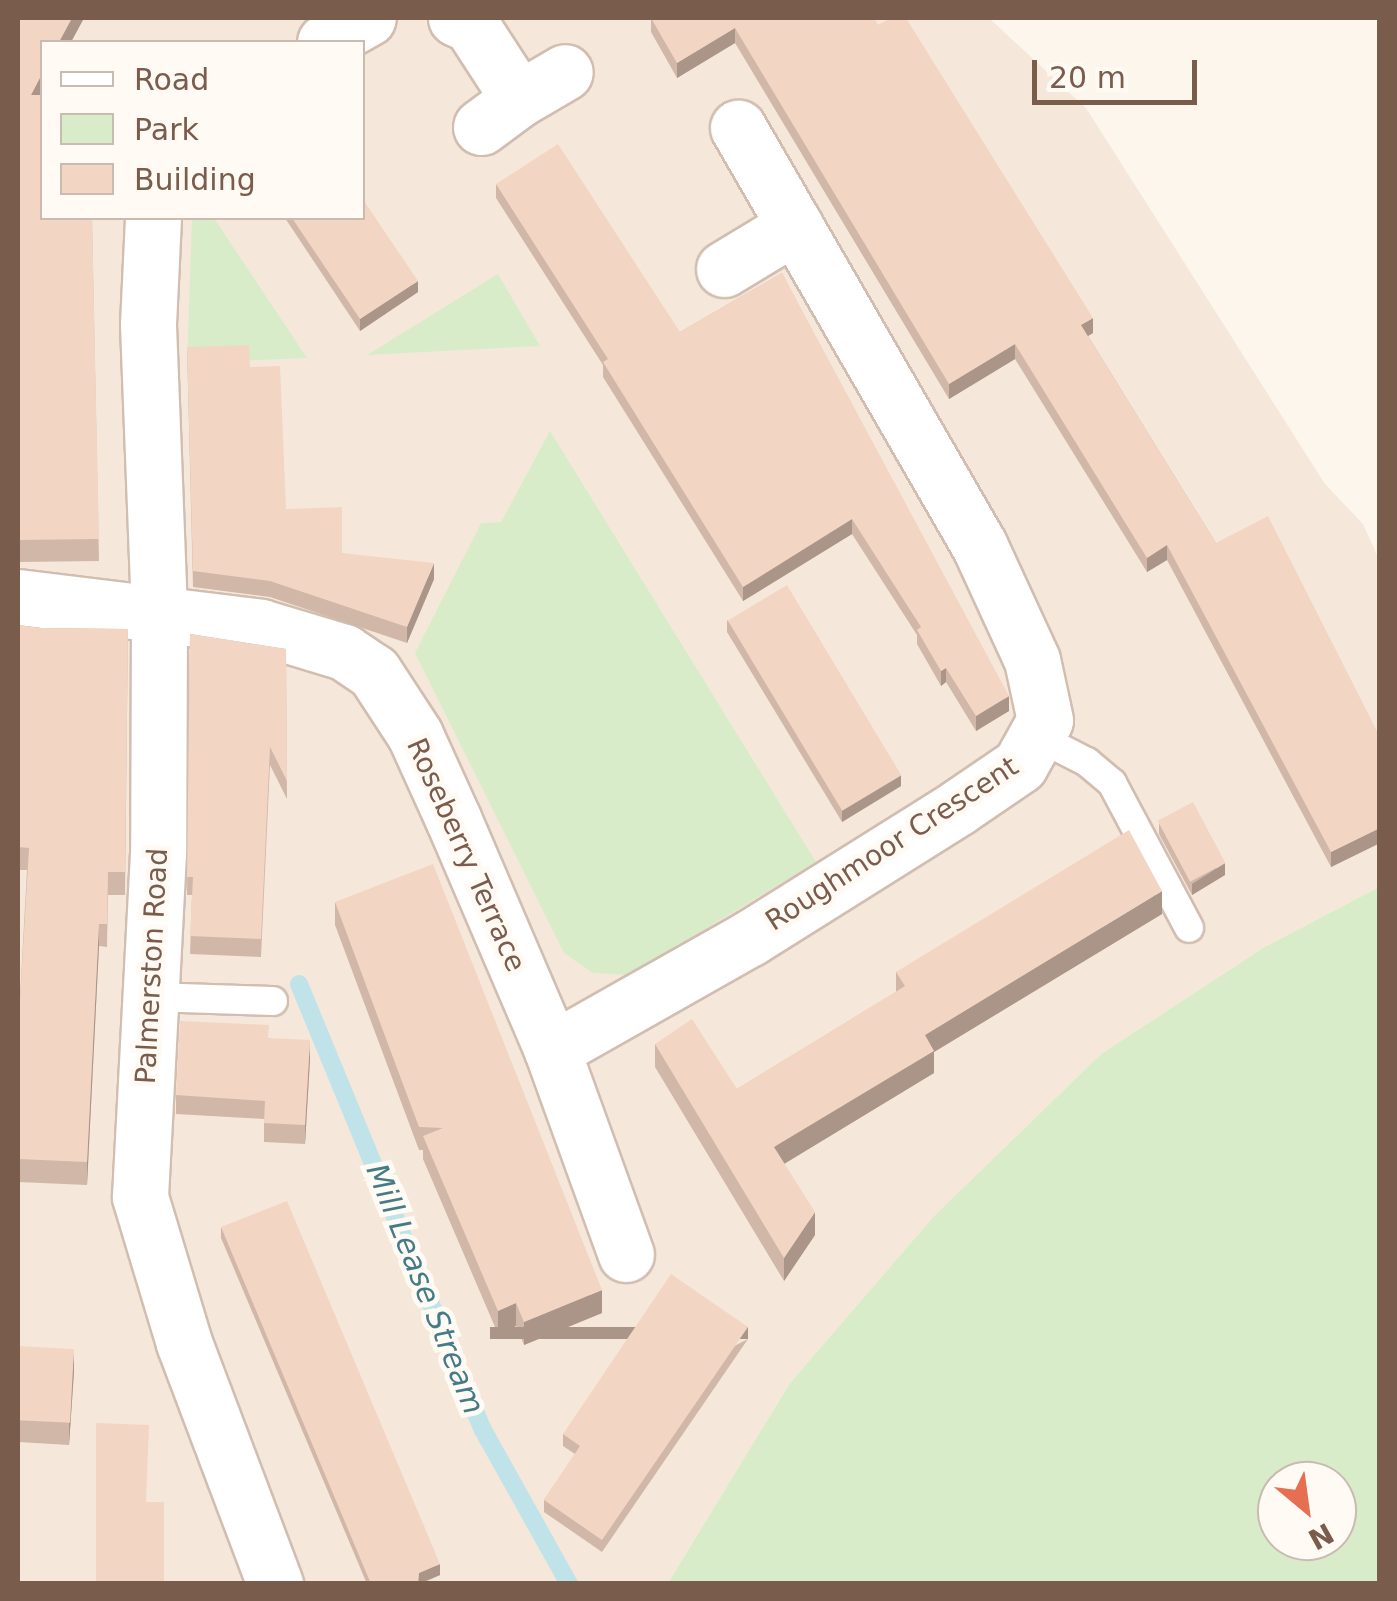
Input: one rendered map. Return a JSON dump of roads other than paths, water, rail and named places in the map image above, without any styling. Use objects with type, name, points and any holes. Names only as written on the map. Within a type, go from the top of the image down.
[{"type":"street","points":[[329,40],[368,18]]},
{"type":"street","points":[[456,18],[471,25],[522,99]]},
{"type":"street","name":"Roughmoor Crescent","points":[[552,1050],[750,938],[958,808],[1020,764],[1040,738],[1044,698],[1032,660],[979,545],[738,127]]},
{"type":"street","name":"Palmerston Road","points":[[153,220],[148,325],[159,616],[150,997],[140,1197],[184,1343],[275,1584]]},
{"type":"street","points":[[724,268],[795,226]]},
{"type":"street","name":"Roseberry Terrace","points":[[18,597],[261,627],[344,652],[374,672],[414,735],[552,1050],[626,1254]]},
{"type":"lane","points":[[1040,738],[1088,762],[1112,783],[1189,928]]},
{"type":"lane","points":[[150,997],[273,1001]]},
{"type":"waterway","name":"Mill Lease Stream","points":[[299,984],[483,1430],[569,1584]]}]
